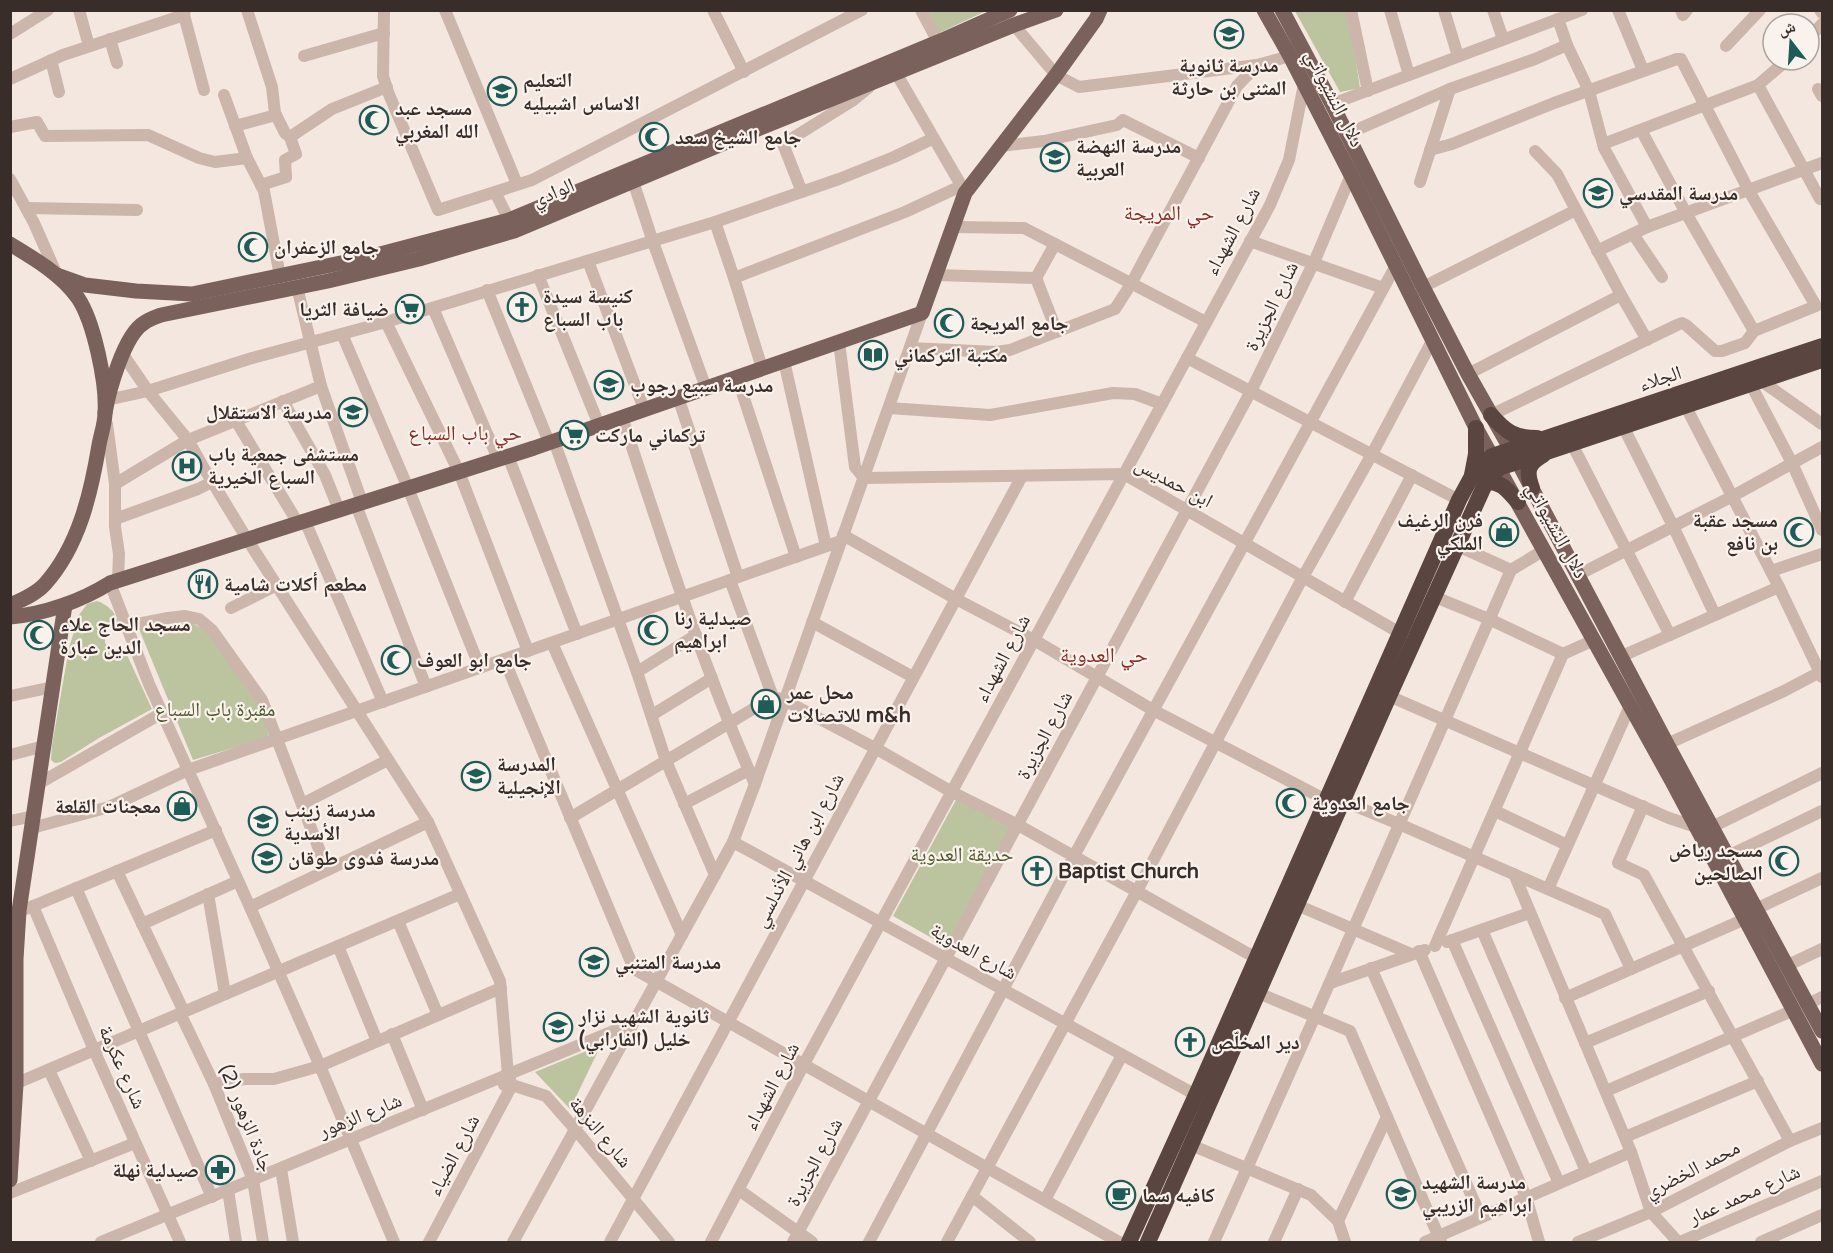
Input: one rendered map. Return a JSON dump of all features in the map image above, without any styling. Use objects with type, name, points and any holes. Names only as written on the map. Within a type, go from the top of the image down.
[{"type":"highway","name":"الجلاء","points":[[1495,462],[1822,346]]},
{"type":"highway","name":"الجلاء","points":[[1548,445],[1572,444],[1822,360]]},
{"type":"highway","points":[[1491,415],[1510,434],[1548,445],[1530,466],[1528,476],[1532,488]]},
{"type":"highway","points":[[1129,1242],[1256,958],[1389,696],[1458,546],[1479,479],[1476,428]]},
{"type":"highway","points":[[1148,1242],[1297,904],[1400,633],[1459,500],[1495,462]]},
{"type":"highway","points":[[1479,479],[1503,485],[1518,502]]},
{"type":"main road","name":"الوادي","points":[[57,275],[85,285],[192,294],[365,258],[509,219],[1008,15],[1056,10]]},
{"type":"main road","points":[[10,616],[22,616],[65,604],[94,594],[114,582],[552,442],[922,313],[954,226],[963,190],[1001,146],[1056,75],[1100,10]]},
{"type":"main road","name":"دلال النشيواتي","points":[[1264,10],[1351,175],[1476,428],[1630,706],[1704,827],[1751,914],[1808,1004],[1822,1064]]},
{"type":"main road","name":"دلال النشيواتي","points":[[1282,10],[1468,374],[1622,656],[1667,744],[1704,827],[1728,856],[1751,914],[1788,965],[1822,1031]]},
{"type":"main road","name":"الوادي","points":[[106,407],[122,353],[135,331],[143,323],[161,315],[419,259],[514,231],[897,73],[1008,15]]},
{"type":"main road","points":[[10,244],[57,275],[78,298],[87,317],[100,365],[106,407],[93,477],[74,538],[61,563],[44,585],[25,599],[10,605]]},
{"type":"main road","points":[[10,1180],[13,960],[26,909],[17,889],[33,822],[65,604]]},
{"type":"street","points":[[10,34],[48,10]]},
{"type":"street","points":[[79,10],[89,46]]},
{"type":"street","points":[[247,10],[272,87],[276,115],[285,133],[291,137],[296,154],[285,160],[286,177],[261,185]]},
{"type":"street","points":[[384,10],[383,76],[438,210],[532,180],[862,10]]},
{"type":"street","points":[[445,10],[517,184]]},
{"type":"street","points":[[713,10],[744,72]]},
{"type":"street","points":[[921,10],[938,42]]},
{"type":"street","points":[[1351,10],[1368,91]]},
{"type":"street","points":[[1390,10],[1409,75]]},
{"type":"street","points":[[1444,10],[1458,56]]},
{"type":"street","points":[[1493,10],[1503,39]]},
{"type":"street","points":[[1332,104],[1582,10]]},
{"type":"street","points":[[1618,10],[1643,70]]},
{"type":"street","points":[[1681,10],[1683,15],[1687,10]]},
{"type":"street","points":[[1726,46],[1760,10]]},
{"type":"street","points":[[10,79],[51,60],[184,13],[204,90]]},
{"type":"street","points":[[1008,15],[1056,75],[1079,87],[1257,65],[1290,56]]},
{"type":"street","points":[[1558,19],[1588,91],[1603,144],[1647,227]]},
{"type":"street","points":[[304,57],[384,33]]},
{"type":"street","points":[[110,39],[117,63]]},
{"type":"street","points":[[1347,134],[1450,89],[1567,45]]},
{"type":"street","points":[[1430,150],[1643,70],[1682,59],[1749,191],[1816,306],[1754,331],[1745,343],[1722,351],[1715,351],[1682,323],[1491,415]]},
{"type":"street","points":[[51,60],[59,92]]},
{"type":"street","points":[[910,348],[996,352],[1010,350],[1115,309],[1131,284],[1238,86],[1257,65]]},
{"type":"street","points":[[1603,144],[1758,85],[1773,72]]},
{"type":"street","points":[[734,278],[963,190],[932,139],[897,73]]},
{"type":"street","points":[[802,192],[783,144],[852,101],[877,81]]},
{"type":"street","name":"شارع الشهداء","points":[[711,1242],[804,1064],[1270,205],[1289,160],[1304,84]]},
{"type":"street","points":[[1758,85],[1822,199]]},
{"type":"street","points":[[291,137],[332,110],[387,87]]},
{"type":"street","points":[[1420,182],[1450,89]]},
{"type":"street","points":[[224,95],[247,158],[264,191],[280,276]]},
{"type":"street","points":[[235,126],[276,115]]},
{"type":"street","points":[[1001,146],[1044,141],[1117,125],[1123,120],[1199,158]]},
{"type":"street","points":[[10,127],[37,122],[45,136],[148,135],[199,158],[215,162],[247,158]]},
{"type":"street","points":[[1641,130],[1754,331]]},
{"type":"street","points":[[394,1242],[320,1066],[149,684],[127,626],[114,582],[119,554],[115,519],[115,484],[106,407],[148,391],[252,358],[386,322],[715,222],[894,158],[932,139]]},
{"type":"street","points":[[1535,151],[1557,174],[1647,340]]},
{"type":"street","points":[[1597,251],[1647,227],[1822,163]]},
{"type":"street","name":"شارع الجزيرة","points":[[796,1237],[1251,391],[1313,264],[1351,175]]},
{"type":"street","points":[[10,179],[57,275]]},
{"type":"street","points":[[633,181],[706,388]]},
{"type":"street","points":[[495,192],[509,219]]},
{"type":"street","points":[[26,208],[137,210]]},
{"type":"street","points":[[1423,287],[1576,210]]},
{"type":"street","points":[[715,222],[762,369]]},
{"type":"street","points":[[954,226],[1024,228],[1206,322]]},
{"type":"street","points":[[1633,234],[1662,277]]},
{"type":"street","points":[[1250,241],[1383,288]]},
{"type":"street","points":[[1036,278],[1055,244]]},
{"type":"street","points":[[588,261],[644,410]]},
{"type":"street","points":[[869,1242],[1074,856],[1395,267]]},
{"type":"street","points":[[538,275],[599,425]]},
{"type":"street","points":[[936,275],[1036,278]]},
{"type":"street","points":[[1036,278],[1057,332]]},
{"type":"street","points":[[297,287],[321,386],[359,503],[426,687]]},
{"type":"street","points":[[488,290],[552,442],[637,672],[666,761],[715,875]]},
{"type":"street","points":[[1468,374],[1621,295]]},
{"type":"street","points":[[433,308],[503,458],[577,634]]},
{"type":"street","points":[[513,1242],[733,842],[755,784],[778,699],[813,621],[922,313]]},
{"type":"street","points":[[386,322],[459,472],[528,651]]},
{"type":"street","points":[[342,334],[408,488],[480,668]]},
{"type":"street","points":[[947,1242],[1432,341]]},
{"type":"street","points":[[839,342],[855,467],[864,478]]},
{"type":"street","points":[[122,353],[148,391],[189,440],[247,539],[428,822],[500,981],[510,1080],[633,1023]]},
{"type":"street","points":[[1187,358],[1459,500]]},
{"type":"street","points":[[784,361],[826,546]]},
{"type":"street","points":[[737,377],[796,557]]},
{"type":"street","points":[[1755,381],[1822,424]]},
{"type":"street","points":[[1755,381],[1822,530]]},
{"type":"street","points":[[115,484],[189,440],[321,386]]},
{"type":"street","points":[[889,408],[990,415],[1113,393],[1135,394],[1162,404]]},
{"type":"street","points":[[678,398],[734,579],[778,699],[1018,825],[1256,958]]},
{"type":"street","points":[[284,401],[326,475],[339,510]]},
{"type":"street","points":[[1667,744],[1821,674],[1771,571],[1685,405]]},
{"type":"street","points":[[622,417],[682,597],[728,723],[755,784]]},
{"type":"street","points":[[236,421],[302,522],[383,702]]},
{"type":"street","points":[[1623,426],[1715,615]]},
{"type":"street","points":[[1572,444],[1670,635]]},
{"type":"street","points":[[1578,574],[1731,497],[1822,447]]},
{"type":"street","name":"ابن حمديس","points":[[864,478],[1124,474],[1400,633]]},
{"type":"street","points":[[1345,602],[1412,475]]},
{"type":"street","name":"شارع ابن هاني الأندلسي","points":[[610,1242],[1022,476]]},
{"type":"street","points":[[115,519],[212,482]]},
{"type":"street","points":[[10,821],[33,822],[109,807],[188,770],[734,579],[826,546],[842,538]]},
{"type":"street","points":[[842,538],[1034,640],[1154,710],[1335,801],[1399,824],[1605,914],[1631,969]]},
{"type":"street","points":[[1458,546],[1511,570]]},
{"type":"street","points":[[1214,1242],[1511,570],[1544,550]]},
{"type":"street","points":[[1771,571],[1822,554]]},
{"type":"street","points":[[231,608],[276,585]]},
{"type":"street","points":[[1622,656],[1779,587]]},
{"type":"street","points":[[1435,597],[1489,619],[1563,654]]},
{"type":"street","points":[[127,626],[185,616],[205,622],[262,700],[327,870]]},
{"type":"street","points":[[813,621],[913,677]]},
{"type":"street","points":[[637,672],[696,635]]},
{"type":"street","points":[[1436,946],[1563,654],[1594,640]]},
{"type":"street","points":[[552,643],[681,935]]},
{"type":"street","points":[[504,659],[634,969],[1119,1242]]},
{"type":"street","points":[[652,715],[712,678]]},
{"type":"street","points":[[10,696],[52,687]]},
{"type":"street","points":[[1389,696],[1643,806],[1704,827],[1822,773]]},
{"type":"street","points":[[570,818],[728,723],[778,699]]},
{"type":"street","points":[[1548,889],[1630,706]]},
{"type":"street","points":[[38,784],[162,713]]},
{"type":"street","points":[[10,754],[44,746]]},
{"type":"street","points":[[302,804],[388,760]]},
{"type":"street","points":[[684,804],[749,770]]},
{"type":"street","points":[[1643,806],[1618,863],[1644,875],[1790,1142]]},
{"type":"street","points":[[1495,811],[1567,845]]},
{"type":"street","points":[[1728,856],[1822,811]]},
{"type":"street","points":[[250,907],[428,822]]},
{"type":"street","points":[[26,909],[216,830]]},
{"type":"street","name":"شارع العدوية","points":[[733,842],[1196,1095]]},
{"type":"street","name":"جادة الزهور (2)","points":[[117,871],[214,1084],[253,1180],[263,1242]]},
{"type":"street","points":[[1514,874],[1625,1137],[1651,1212],[1679,1242]]},
{"type":"street","points":[[1565,998],[1684,947],[1822,878]]},
{"type":"street","points":[[142,924],[238,881]]},
{"type":"street","points":[[76,888],[212,1197]]},
{"type":"street","points":[[208,894],[225,994]]},
{"type":"street","points":[[13,1085],[460,894]]},
{"type":"street","points":[[1297,904],[1415,953],[1526,1197],[1539,1242]]},
{"type":"street","name":"شارع عكرمة","points":[[26,909],[94,1050],[180,1242]]},
{"type":"street","points":[[1330,983],[1529,913]]},
{"type":"street","points":[[398,921],[438,1015]]},
{"type":"street","points":[[1482,930],[1586,1171]]},
{"type":"street","points":[[1452,940],[1559,1183]]},
{"type":"street","points":[[338,946],[377,1041]]},
{"type":"street","points":[[1788,965],[1822,949]]},
{"type":"street","points":[[1371,968],[1482,1217]]},
{"type":"street","points":[[214,1084],[244,1079],[274,1079],[320,1066],[501,988]]},
{"type":"street","points":[[1585,1043],[1708,991]]},
{"type":"street","points":[[1258,993],[1350,1031],[1440,1240]]},
{"type":"street","points":[[1606,1091],[1808,1004]]},
{"type":"street","points":[[392,1034],[423,1110]]},
{"type":"street","points":[[1045,1200],[1122,1054]]},
{"type":"street","points":[[49,1070],[91,1161]]},
{"type":"street","name":"شارع النزهة","points":[[482,1086],[510,1080],[546,1096],[669,1242]]},
{"type":"street","name":"شارع الضياء","points":[[429,1242],[510,1080]]},
{"type":"street","points":[[1625,1137],[1758,1081]]},
{"type":"street","name":"شارع الزهور","points":[[101,1242],[482,1086]]},
{"type":"street","points":[[1338,1221],[1387,1117]]},
{"type":"street","name":"محمد الخضري","points":[[1578,1242],[1651,1212],[1822,1128]]},
{"type":"street","points":[[10,1193],[135,1143]]},
{"type":"street","points":[[1191,1145],[1311,1195],[1338,1221],[1345,1242]]},
{"type":"street","points":[[1425,1242],[1440,1240],[1482,1217],[1631,1152]]},
{"type":"street","points":[[281,1169],[293,1242]]},
{"type":"street","name":"شارع محمد عمار","points":[[1679,1242],[1822,1181]]},
{"type":"street","points":[[1274,1242],[1298,1189]]},
{"type":"street","points":[[228,1190],[236,1242]]},
{"type":"street","points":[[739,1190],[796,1237],[812,1242]]},
{"type":"street","points":[[972,1196],[1030,1242]]},
{"type":"street","points":[[1761,1242],[1822,1215]]},
{"type":"green space","points":[[928,11],[986,11],[939,33]]},
{"type":"green space","points":[[1295,11],[1348,11],[1360,88],[1340,92]]},
{"type":"green space","points":[[97,601],[110,609],[119,622],[105,630],[105,643],[115,658],[127,655],[152,709],[61,762],[55,763],[51,760],[52,745],[69,648],[79,615],[87,604]]},
{"type":"green space","name":"مقبرة باب السباع","points":[[191,622],[206,631],[261,702],[269,737],[193,760],[139,629]]},
{"type":"green space","name":"حديقة العدوية","points":[[957,798],[1013,826],[946,946],[893,916]]},
{"type":"green space","points":[[601,1045],[570,1109],[535,1072]]},
{"type":"place","name":"مدرسة ثانوية المثنى بن حارثة","points":[[1229,34]]},
{"type":"place","name":"التعلیم الاساس اشبیلیه","points":[[502,91]]},
{"type":"place","name":"مسجد عبد الله المغربي","points":[[374,120]]},
{"type":"place","name":"جامع الشيخ سعد","points":[[654,137]]},
{"type":"place","name":"مدرسة النهضة العربية","points":[[1055,157]]},
{"type":"place","name":"مدرسة المقدسي","points":[[1598,193]]},
{"type":"place","name":"جامع الزعفران","points":[[253,247]]},
{"type":"place","name":"كنيسة سيدة باب السباع","points":[[522,307]]},
{"type":"place","name":"ضيافة الثريا","points":[[410,309]]},
{"type":"place","name":"جامع المريجة","points":[[949,323]]},
{"type":"place","name":"مكتبة التركماني","points":[[873,355]]},
{"type":"place","name":"مدرسة سبيع رجوب","points":[[609,385]]},
{"type":"place","name":"مدرسة الاستقلال","points":[[353,412]]},
{"type":"place","name":"تركماني ماركت","points":[[574,435]]},
{"type":"place","name":"مستشفى جمعية باب السباع الخيرية","points":[[187,466]]},
{"type":"place","name":"فرن الرغيف الملكي","points":[[1504,532]]},
{"type":"place","name":"مسجد عقبة بن نافع","points":[[1799,532]]},
{"type":"place","name":"مطعم أكلات شامية","points":[[203,584]]},
{"type":"place","name":"صيدلية رنا ابراهيم","points":[[653,630]]},
{"type":"place","name":"مسجد الحاج علاء الدين عبارة","points":[[39,635]]},
{"type":"place","name":"جامع ابو العوف","points":[[396,660]]},
{"type":"place","name":"محل عمر للاتصالات m&h","points":[[766,704]]},
{"type":"place","name":"المدرسة الإنجيلية","points":[[476,776]]},
{"type":"place","name":"جامع العدوية","points":[[1291,803]]},
{"type":"place","name":"معجنات القلعة","points":[[182,806]]},
{"type":"place","name":"مدرسة زينب الأسدية","points":[[263,821]]},
{"type":"place","name":"مدرسة فدوى طوقان","points":[[267,858]]},
{"type":"place","name":"مسجد رياض الصالحين","points":[[1784,861]]},
{"type":"place","name":"Baptist Church","points":[[1037,871]]},
{"type":"place","name":"مدرسة المتنبي","points":[[594,962]]},
{"type":"place","name":"ثانوية الشهيد نزار خليل (الفارابي)","points":[[558,1027]]},
{"type":"place","name":"دير المخلّص","points":[[1190,1042]]},
{"type":"place","name":"صيدلية نهلة","points":[[220,1170]]},
{"type":"place","name":"مدرسة الشهيد ابراهيم الزريبي","points":[[1401,1194]]},
{"type":"place","name":"كافيه سما","points":[[1121,1195]]},
{"type":"district","name":"حي المريجة","points":[[1169,213]]},
{"type":"district","name":"حي باب السباع","points":[[465,433]]},
{"type":"district","name":"حي العدوية","points":[[1104,655]]}]
